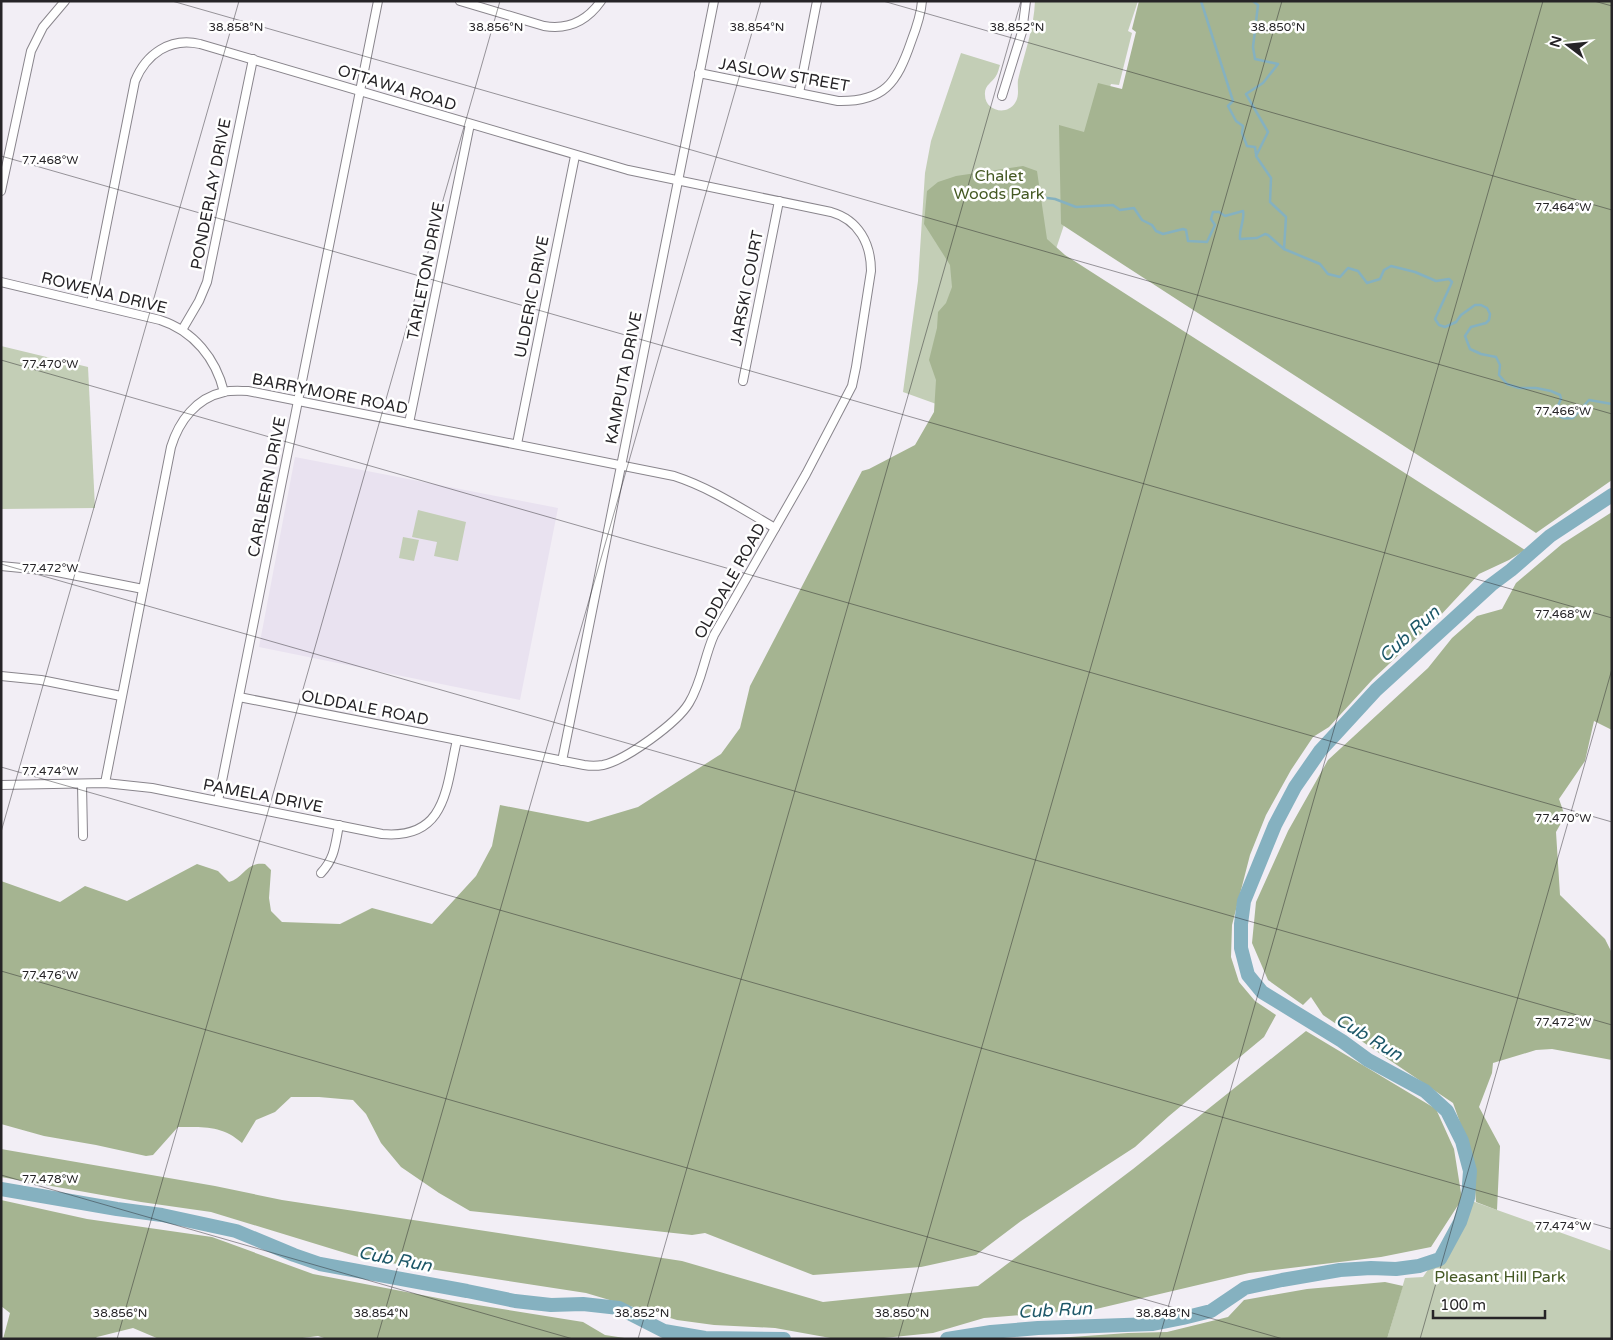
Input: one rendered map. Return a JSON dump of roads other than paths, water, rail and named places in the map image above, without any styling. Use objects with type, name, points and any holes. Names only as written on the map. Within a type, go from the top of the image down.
[{"type":"street","points":[[1,191],[31,50],[43,27],[65,1]]},
{"type":"street","name":"CARLBERN DRIVE","points":[[218,801],[378,1]]},
{"type":"street","points":[[460,1],[490,5],[544,26],[562,27],[574,24],[585,18],[601,1]]},
{"type":"street","name":"KAMPUTA DRIVE","points":[[562,761],[714,1]]},
{"type":"street","points":[[799,93],[817,1]]},
{"type":"street","name":"JASLOW STREET","points":[[699,73],[838,101],[865,99],[885,88],[894,80],[904,64],[918,21],[922,1]]},
{"type":"street","points":[[1002,96],[1020,40],[1026,1]]},
{"type":"street","name":"OTTAWA ROAD","points":[[91,303],[135,81],[143,65],[161,48],[184,42],[200,44],[253,59],[575,156],[628,170],[832,212],[847,219],[861,233],[870,251]]},
{"type":"street","name":"PONDERLAY DRIVE","points":[[182,330],[199,302],[207,282],[253,59]]},
{"type":"street","name":"TARLETON DRIVE","points":[[409,423],[470,124]]},
{"type":"street","name":"ULDERIC DRIVE","points":[[517,444],[575,156]]},
{"type":"street","name":"JARSKI COURT","points":[[743,381],[779,201]]},
{"type":"street","name":"OLDDALE ROAD","points":[[238,697],[590,766],[612,762],[663,730],[679,717],[689,703],[696,689],[714,635],[806,474],[852,386],[871,271],[870,251]]},
{"type":"street","name":"ROWENA DRIVE","points":[[1,282],[160,320],[182,330],[200,345],[213,363],[224,392]]},
{"type":"street","name":"BARRYMORE ROAD","points":[[105,783],[171,447],[183,419],[194,407],[207,398],[224,392],[248,392],[674,476],[695,483],[775,528]]},
{"type":"street","points":[[1,566],[52,571],[143,589]]},
{"type":"street","points":[[1,676],[40,680],[121,696]]},
{"type":"street","name":"PAMELA DRIVE","points":[[1,785],[105,783],[152,788],[339,826],[394,835],[407,833],[427,824],[438,812],[443,801],[457,740]]},
{"type":"street","points":[[82,784],[83,836]]},
{"type":"street","points":[[321,874],[332,858],[339,826]]},
{"type":"waterway","points":[[1201,1],[1233,101],[1228,106],[1236,121],[1243,126],[1242,133],[1247,146],[1255,147],[1256,154]]},
{"type":"waterway","points":[[1253,1],[1258,5],[1253,47],[1255,59],[1278,64],[1263,83],[1246,94],[1268,132],[1256,156],[1271,178],[1270,202],[1286,217],[1284,249],[1320,264],[1328,274],[1340,277],[1348,268],[1358,271],[1367,283],[1380,279],[1384,270],[1391,266],[1415,272],[1436,281],[1449,279],[1452,282],[1435,319],[1439,325],[1445,327],[1456,322],[1461,315],[1475,305],[1487,308],[1490,314],[1489,320],[1486,323],[1471,327],[1465,336],[1470,349],[1481,354],[1496,357],[1500,365],[1499,375],[1507,384],[1519,388],[1536,388],[1551,391],[1560,395],[1561,399],[1556,410],[1561,417],[1565,418],[1573,418],[1589,400],[1612,404]]},
{"type":"waterway","points":[[1024,195],[1055,199],[1076,207],[1113,205],[1120,210],[1134,208],[1142,220],[1163,234],[1186,230],[1188,241],[1207,242],[1215,225],[1211,219],[1213,212],[1219,212],[1225,216],[1243,211],[1240,239],[1257,238],[1265,234],[1284,249]]},
{"type":"waterway","name":"Cub Run","points":[[947,1339],[991,1332],[1038,1328],[1153,1324],[1211,1311],[1245,1288],[1340,1270],[1396,1269],[1419,1266],[1440,1259],[1460,1222],[1468,1198],[1470,1171],[1462,1141],[1447,1111],[1425,1091],[1368,1060],[1342,1041],[1262,992],[1248,975],[1241,948],[1241,924],[1244,901],[1275,825],[1295,787],[1320,751],[1376,690],[1491,585],[1550,536],[1612,495]]},
{"type":"waterway","name":"Cub Run","points":[[1,1189],[162,1215],[236,1231],[320,1264],[515,1301],[551,1305],[583,1304],[619,1308],[664,1331],[705,1338],[784,1339]]},
{"type":"park label","name":"Chalet Woods Park","points":[[999,185]]},
{"type":"park label","name":"Pleasant Hill Park","points":[[1500,1277]]}]
